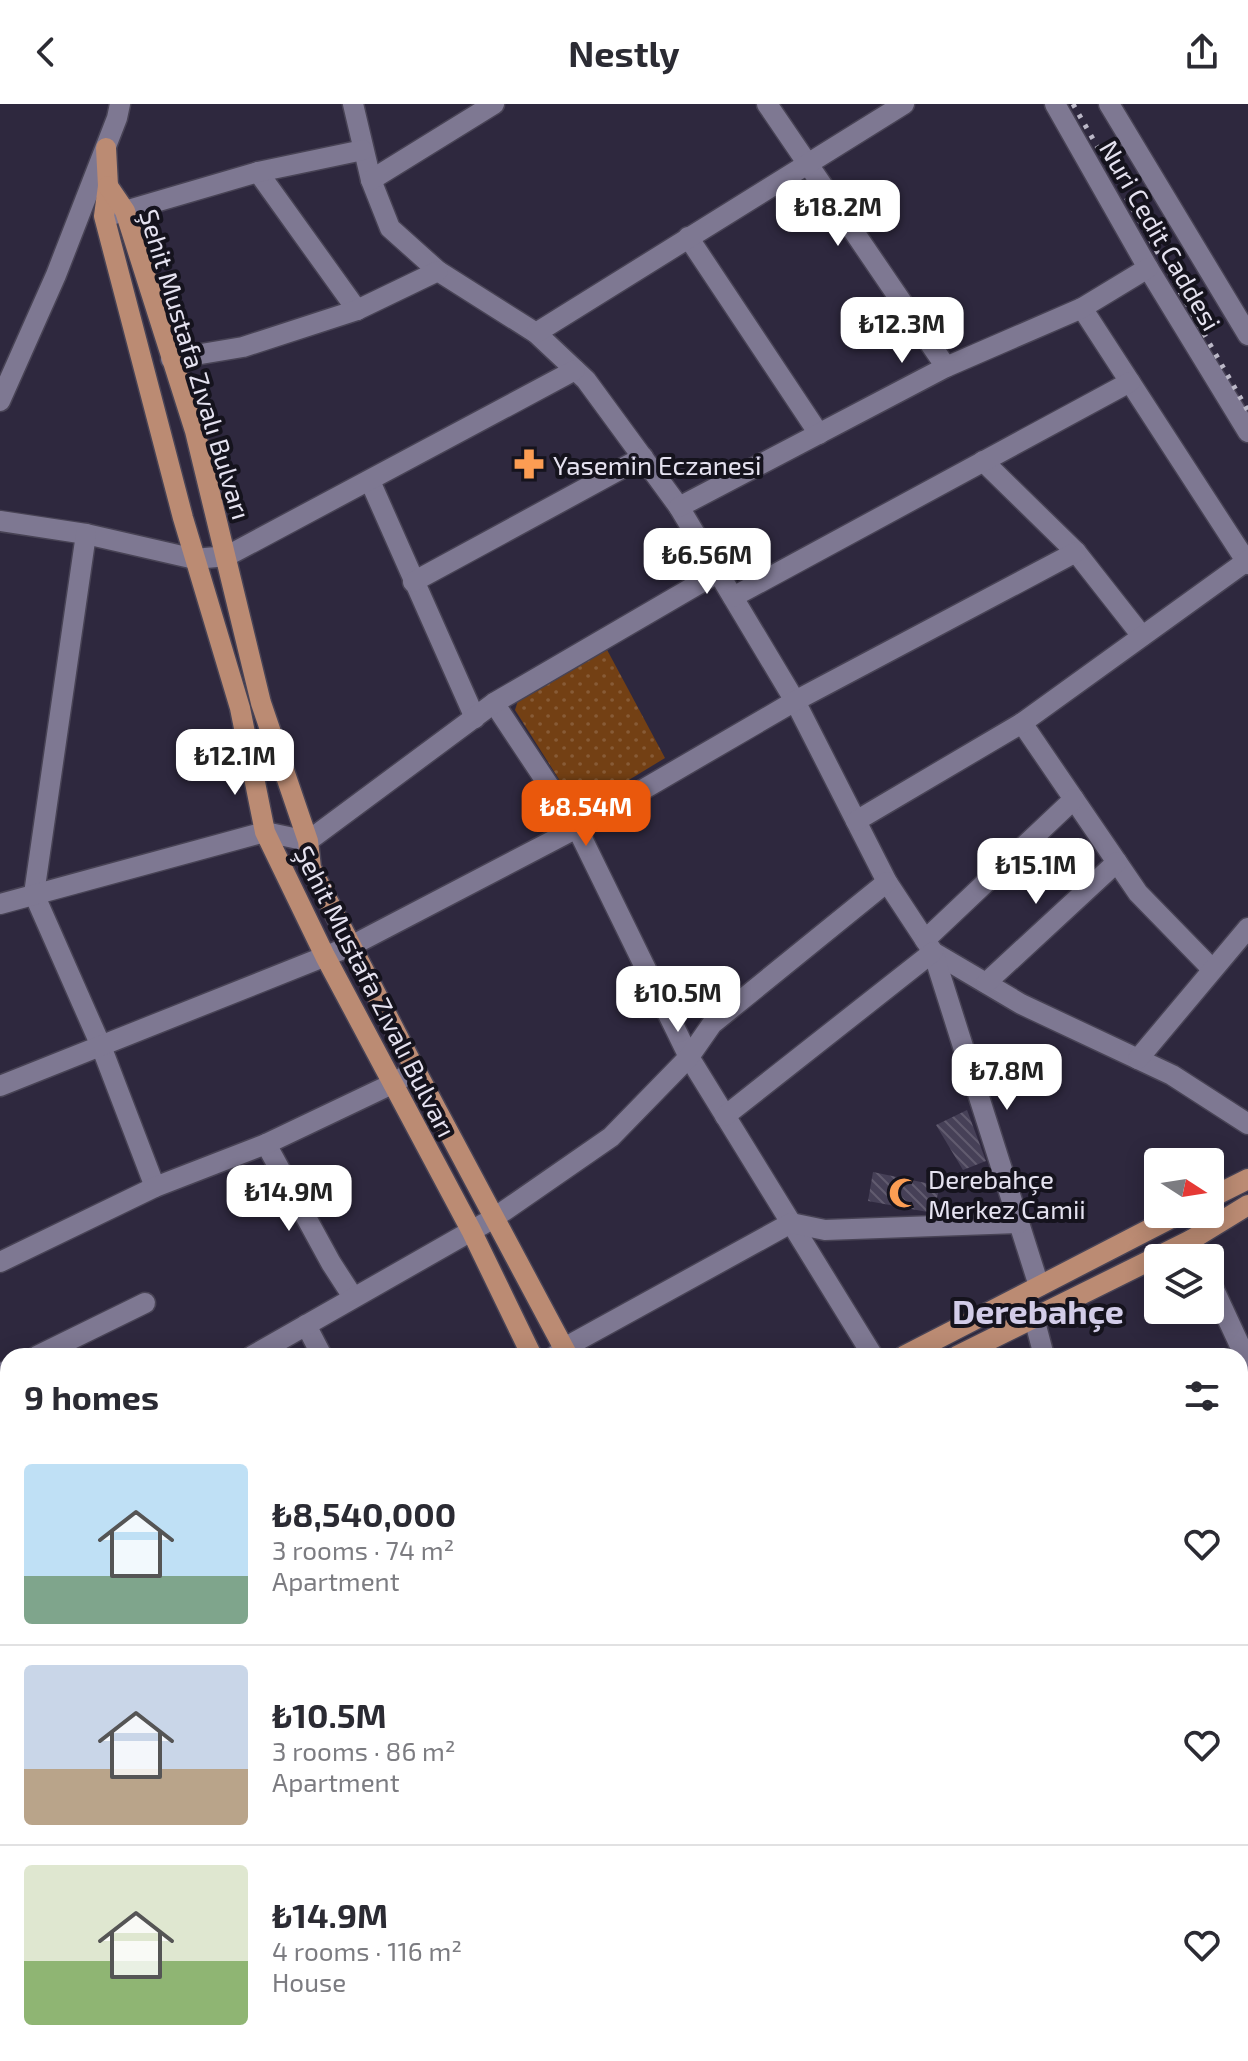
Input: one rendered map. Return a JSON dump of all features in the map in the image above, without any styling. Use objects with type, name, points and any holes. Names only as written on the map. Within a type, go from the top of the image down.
[{"type":"main road","points":[[106,148],[108,186]]},
{"type":"main road","name":"Şehit Mustafa Zıvalı Bulvarı","points":[[108,186],[125,211],[195,431],[261,703],[308,841],[311,868],[559,1348]]},
{"type":"main road","name":"Şehit Mustafa Zıvalı Bulvarı","points":[[108,186],[104,216],[195,559],[240,708],[265,832],[325,956],[471,1230],[528,1348]]},
{"type":"main road","points":[[1224,1191],[1248,1179]]},
{"type":"main road","points":[[1201,1244],[1248,1205]]},
{"type":"main road","points":[[919,1348],[1152,1228]]},
{"type":"main road","points":[[973,1348],[1144,1271]]},
{"type":"street","points":[[0,401],[56,275],[120,104]]},
{"type":"street","points":[[353,104],[371,180],[390,228],[438,271],[536,333],[586,380],[679,507],[795,701],[887,882],[929,946],[1039,1286]]},
{"type":"street","points":[[371,180],[494,104]]},
{"type":"street","points":[[767,104],[946,367]]},
{"type":"street","points":[[536,333],[904,104]]},
{"type":"street","name":"Nuri Cedit Caddesi","points":[[1055,104],[1148,268],[1248,432]]},
{"type":"street","points":[[1109,104],[1248,335]]},
{"type":"street","points":[[104,216],[258,172],[363,150]]},
{"type":"street","points":[[258,172],[357,310]]},
{"type":"street","points":[[688,237],[819,434]]},
{"type":"street","points":[[679,507],[946,367],[1082,308],[1148,268]]},
{"type":"street","points":[[171,359],[243,347],[357,310],[438,271]]},
{"type":"street","points":[[856,821],[1022,723],[1248,562],[1082,308]]},
{"type":"street","points":[[0,521],[86,534],[195,559],[227,556],[575,370]]},
{"type":"street","points":[[733,597],[1130,382]]},
{"type":"street","points":[[413,582],[643,457]]},
{"type":"street","points":[[983,461],[1076,552],[1142,636]]},
{"type":"street","points":[[370,481],[475,718]]},
{"type":"street","points":[[86,534],[34,894],[101,1046],[155,1187]]},
{"type":"street","points":[[0,1086],[351,946],[577,828],[795,701],[1076,552]]},
{"type":"street","points":[[0,904],[265,832],[308,841],[494,703],[719,572]]},
{"type":"street","points":[[494,703],[577,828],[689,1057],[868,1348]]},
{"type":"street","points":[[1022,723],[1138,893],[1212,969]]},
{"type":"street","points":[[725,1116],[929,946],[1074,799]]},
{"type":"street","points":[[986,983],[1117,862]]},
{"type":"street","points":[[266,1348],[494,1218],[611,1137],[689,1057],[712,1024],[887,882]]},
{"type":"street","points":[[1138,1059],[1248,928]]},
{"type":"street","points":[[929,946],[1021,1004],[1172,1075],[1248,1124]]},
{"type":"street","points":[[0,1262],[155,1187],[266,1144],[415,1070]]},
{"type":"street","points":[[266,1144],[353,1297]]},
{"type":"street","points":[[571,1348],[791,1223],[825,1230],[1019,1223]]},
{"type":"street","points":[[53,1348],[145,1303]]},
{"type":"street","points":[[1224,1311],[1241,1348]]},
{"type":"street","points":[[1034,1318],[1042,1348]]},
{"type":"street","points":[[306,1325],[318,1348]]},
{"type":"shaded area","points":[[605,646],[665,758],[586,806],[574,803],[515,710],[520,694]]},
{"type":"building","points":[[967,1110],[986,1161],[963,1170],[936,1125]]},
{"type":"building","name":"Derebahçe Merkez Camii","points":[[873,1172],[940,1186],[933,1213],[868,1201]]},
{"type":"railway","points":[[1073,104],[1248,411]]},
{"type":"place","name":"Yasemin Eczanesi","points":[[529,464]]},
{"type":"place","name":"Derebahçe Merkez Camii","points":[[904,1193]]},
{"type":"district","name":"Derebahçe","points":[[1038,1310]]}]
